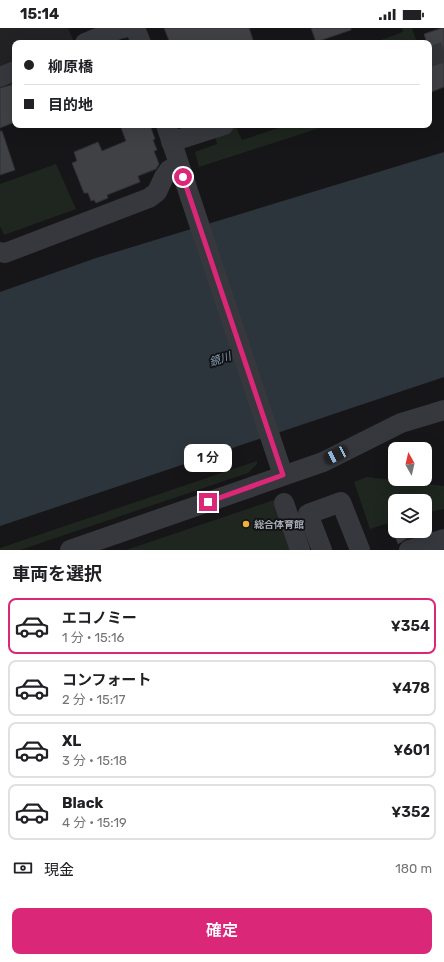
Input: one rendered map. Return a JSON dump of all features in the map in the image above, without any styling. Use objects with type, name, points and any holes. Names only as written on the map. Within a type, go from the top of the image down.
[{"type":"street","points":[[92,40],[125,28]]},
{"type":"street","points":[[135,28],[140,40]]},
{"type":"street","points":[[0,77],[12,72]]},
{"type":"street","points":[[205,128],[168,134],[283,475]]},
{"type":"street","points":[[0,252],[5,253],[149,198],[157,192],[164,177],[170,170],[179,165]]},
{"type":"street","points":[[70,550],[323,462],[401,423],[444,410]]},
{"type":"street","points":[[322,550],[308,514],[341,502],[360,550]]},
{"type":"street","points":[[284,503],[300,550]]},
{"type":"street","points":[[409,550],[444,539]]},
{"type":"shaded area","points":[[0,28],[68,28],[73,40],[12,40],[12,64],[0,69]]},
{"type":"shaded area","points":[[402,28],[412,28],[416,40],[381,40],[403,32]]},
{"type":"shaded area","points":[[226,128],[236,128],[242,140],[279,128],[320,128],[199,167],[195,152],[217,144],[214,132]]},
{"type":"shaded area","points":[[56,164],[76,209],[4,235],[0,226],[0,184]]},
{"type":"shaded area","points":[[257,461],[257,464],[248,473],[20,550],[0,550],[0,548]]},
{"type":"shaded area","points":[[367,477],[388,479],[388,486],[432,486],[432,485],[444,486],[444,509],[432,512],[432,494],[388,494],[388,523],[370,529],[354,482]]},
{"type":"shaded area","name":"総合体育館","points":[[280,498],[298,550],[126,550]]},
{"type":"water","name":"鏡川","points":[[444,152],[444,377],[0,526],[0,292],[96,258]]},
{"type":"building","points":[[164,28],[249,28],[253,40],[169,40]]},
{"type":"building","points":[[311,28],[351,28],[351,30],[322,40],[315,40]]},
{"type":"building","points":[[444,28],[444,87],[432,92],[432,40],[426,40],[424,34]]},
{"type":"building","points":[[12,85],[12,123],[0,128],[0,88]]},
{"type":"building","points":[[121,128],[151,128],[155,139],[153,140],[157,150],[154,151],[159,164],[156,169],[138,176],[140,182],[107,195],[108,198],[96,203],[94,200],[91,201],[88,193],[84,193],[72,163],[77,161],[74,152],[98,142],[102,151],[126,141]]},
{"type":"building","points":[[0,131],[2,131],[15,170],[0,175]]},
{"type":"building","points":[[396,538],[409,538],[406,539],[398,544]]},
{"type":"tunnel","points":[[432,56],[444,52]]},
{"type":"place","name":"総合体育館","points":[[246,524]]},
{"type":"route","points":[[183,177],[283,475],[208,502]]}]
